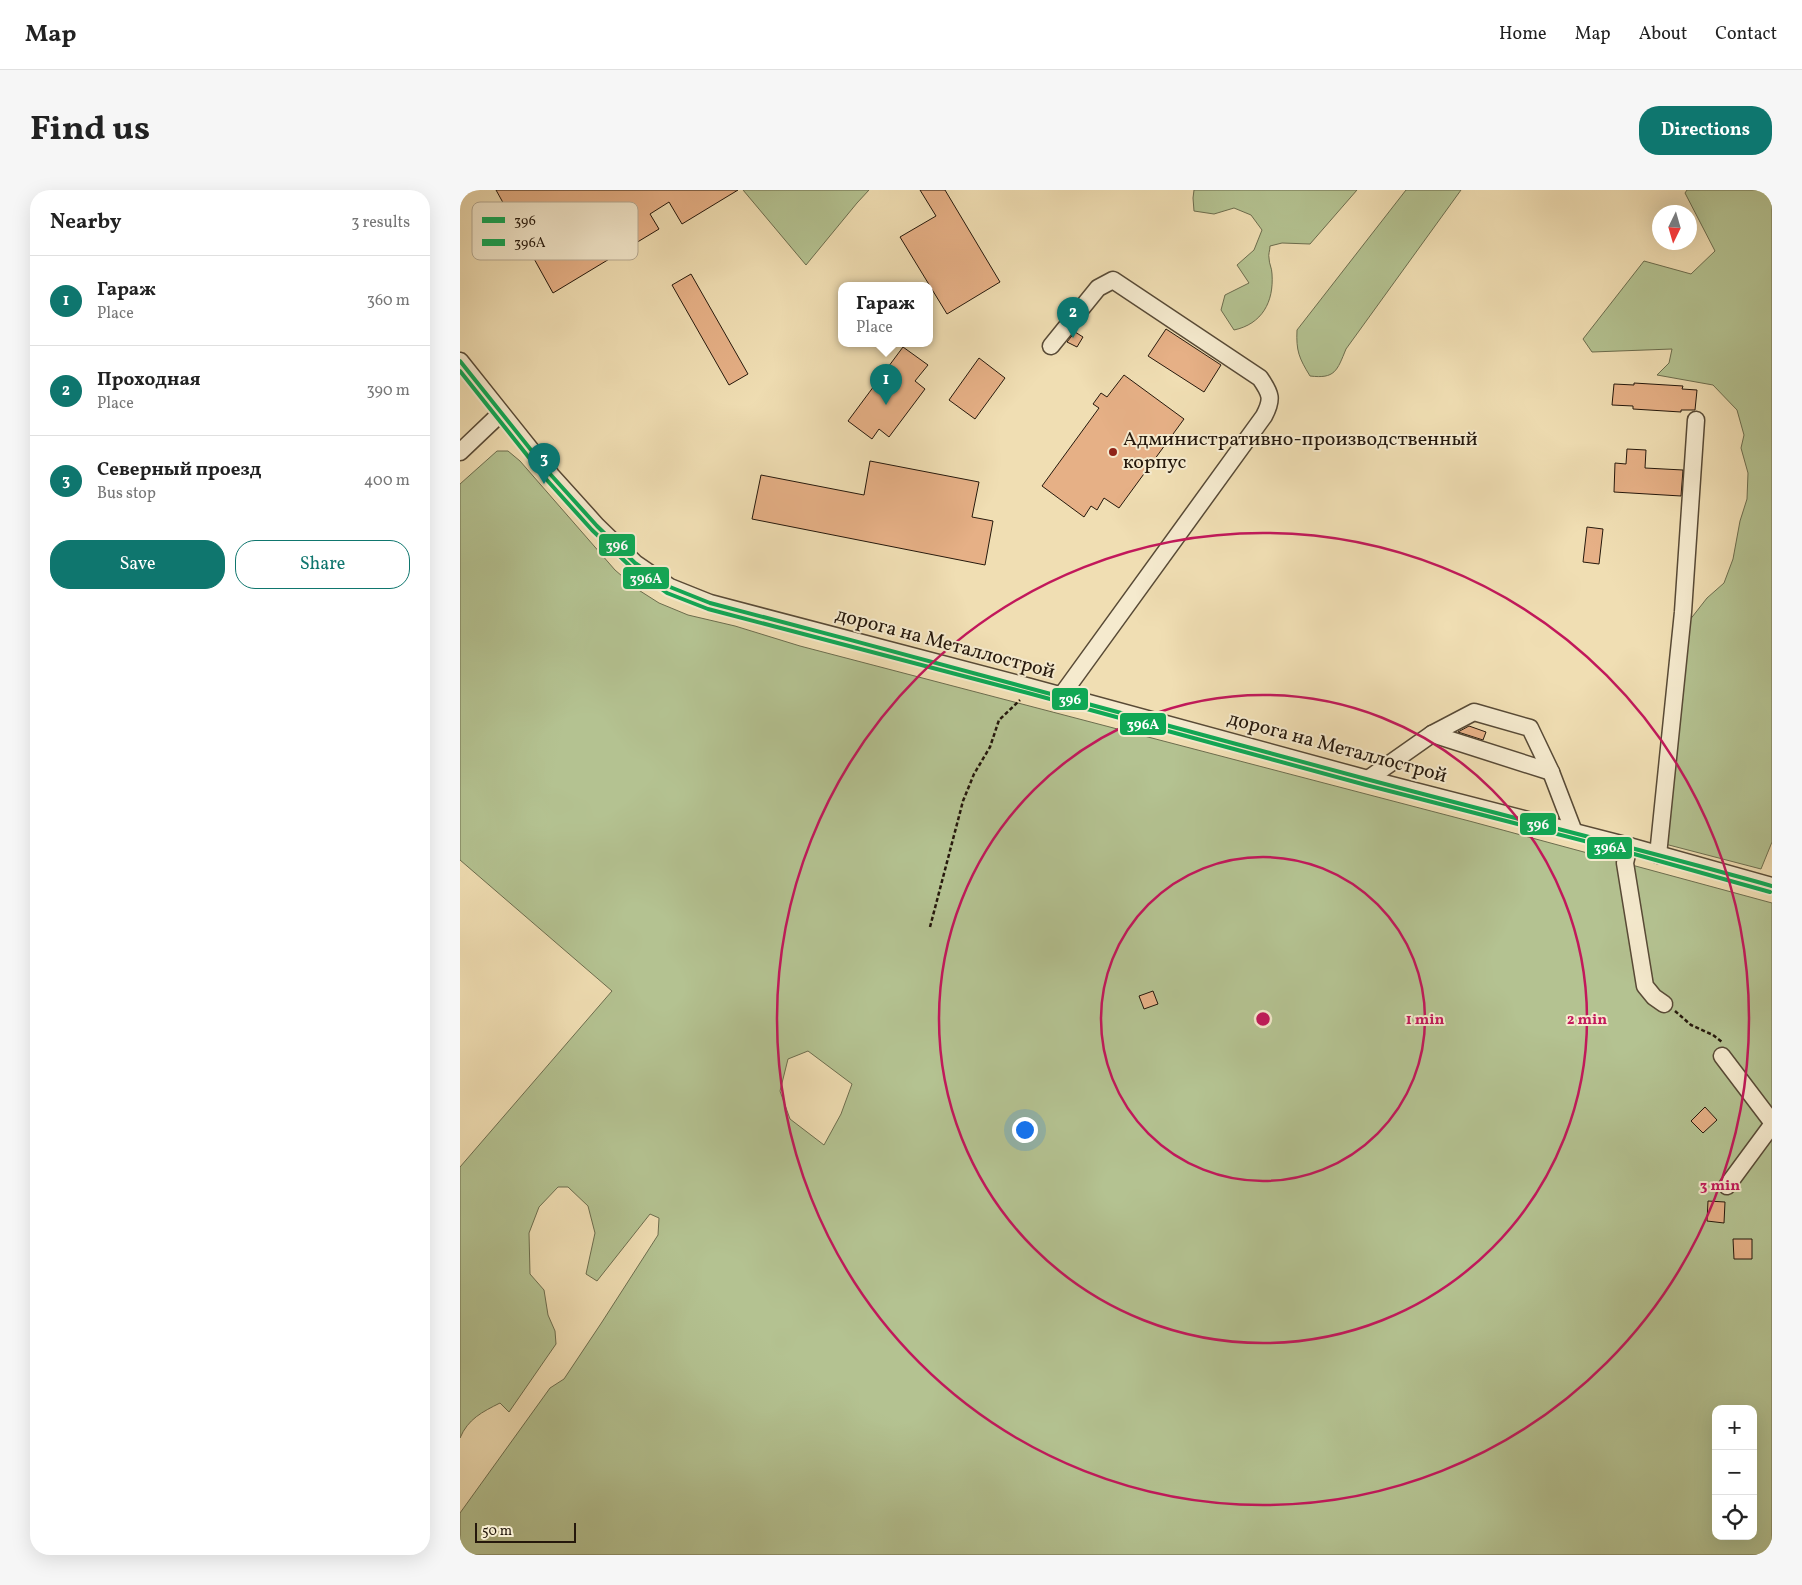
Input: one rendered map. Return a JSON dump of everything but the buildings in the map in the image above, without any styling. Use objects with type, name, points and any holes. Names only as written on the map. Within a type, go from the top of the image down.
[{"type":"street","points":[[1051,346],[1098,288],[1113,280],[1260,378],[1270,392],[1270,404],[1264,416],[1061,696]]},
{"type":"street","name":"дорога на Металлострой","points":[[460,361],[551,475],[597,526],[635,563],[670,587],[710,603],[775,622],[1629,846],[1772,886]]},
{"type":"street","points":[[460,452],[500,413]]},
{"type":"street","points":[[1658,855],[1684,612],[1696,420]]},
{"type":"street","points":[[1368,779],[1432,734],[1474,712],[1530,728],[1551,772],[1574,832]]},
{"type":"street","points":[[1432,734],[1551,772]]},
{"type":"street","points":[[1629,846],[1625,863],[1645,986],[1654,997],[1664,1004]]},
{"type":"street","points":[[1722,1056],[1772,1124],[1727,1186]]},
{"type":"path","points":[[930,927],[963,801],[974,774],[990,747],[999,720],[1018,704]]},
{"type":"path","points":[[1664,1004],[1691,1025],[1713,1035],[1722,1042],[1722,1056]]},
{"type":"green space","points":[[743,190],[869,190],[806,265]]},
{"type":"green space","points":[[1194,190],[1357,190],[1310,244],[1282,243],[1270,246],[1269,262],[1272,272],[1272,284],[1268,302],[1259,317],[1252,323],[1234,330],[1221,310],[1225,295],[1249,283],[1237,265],[1254,250],[1262,230],[1251,215],[1234,208],[1214,214],[1194,211]]},
{"type":"green space","points":[[1406,190],[1461,190],[1346,349],[1334,372],[1325,376],[1310,376],[1299,354],[1297,330]]},
{"type":"green space","points":[[1687,190],[1772,190],[1772,842],[1761,869],[1665,844],[1689,621],[1707,598],[1724,583],[1733,559],[1740,521],[1747,499],[1748,473],[1741,448],[1744,435],[1737,410],[1713,385],[1657,375],[1669,363],[1672,349],[1592,352],[1583,339],[1644,261],[1691,274],[1715,251],[1697,216],[1697,205],[1691,205],[1685,193]]},
{"type":"green space","points":[[497,451],[508,451],[520,461],[615,570],[637,589],[659,603],[688,615],[1473,822],[1772,903],[1772,1555],[460,1555],[460,1513],[550,1388],[564,1379],[658,1235],[659,1218],[650,1214],[597,1281],[586,1274],[595,1233],[588,1206],[568,1187],[558,1187],[539,1207],[529,1233],[530,1274],[544,1290],[548,1315],[555,1331],[556,1344],[509,1412],[500,1403],[493,1406],[471,1421],[460,1438],[460,1167],[612,991],[460,860],[460,484]],"holes":[[[808,1051],[852,1084],[841,1114],[824,1145],[790,1119],[780,1091],[788,1059]]]},
{"type":"transit line","name":"396","points":[[460,361],[551,475],[597,526],[635,563],[670,587],[710,603],[1772,886]]},
{"type":"transit line","name":"396А","points":[[460,371],[546,479],[592,530],[631,567],[667,593],[708,609],[1028,693],[1366,785],[1627,852],[1770,892]]},
{"type":"place","name":"Проходная","points":[[1073,338]]},
{"type":"place","name":"Гараж","points":[[886,405]]},
{"type":"place","name":"Административно-производственный корпус","points":[[1113,452]]},
{"type":"place","name":"Северный проезд","points":[[544,484]]}]
